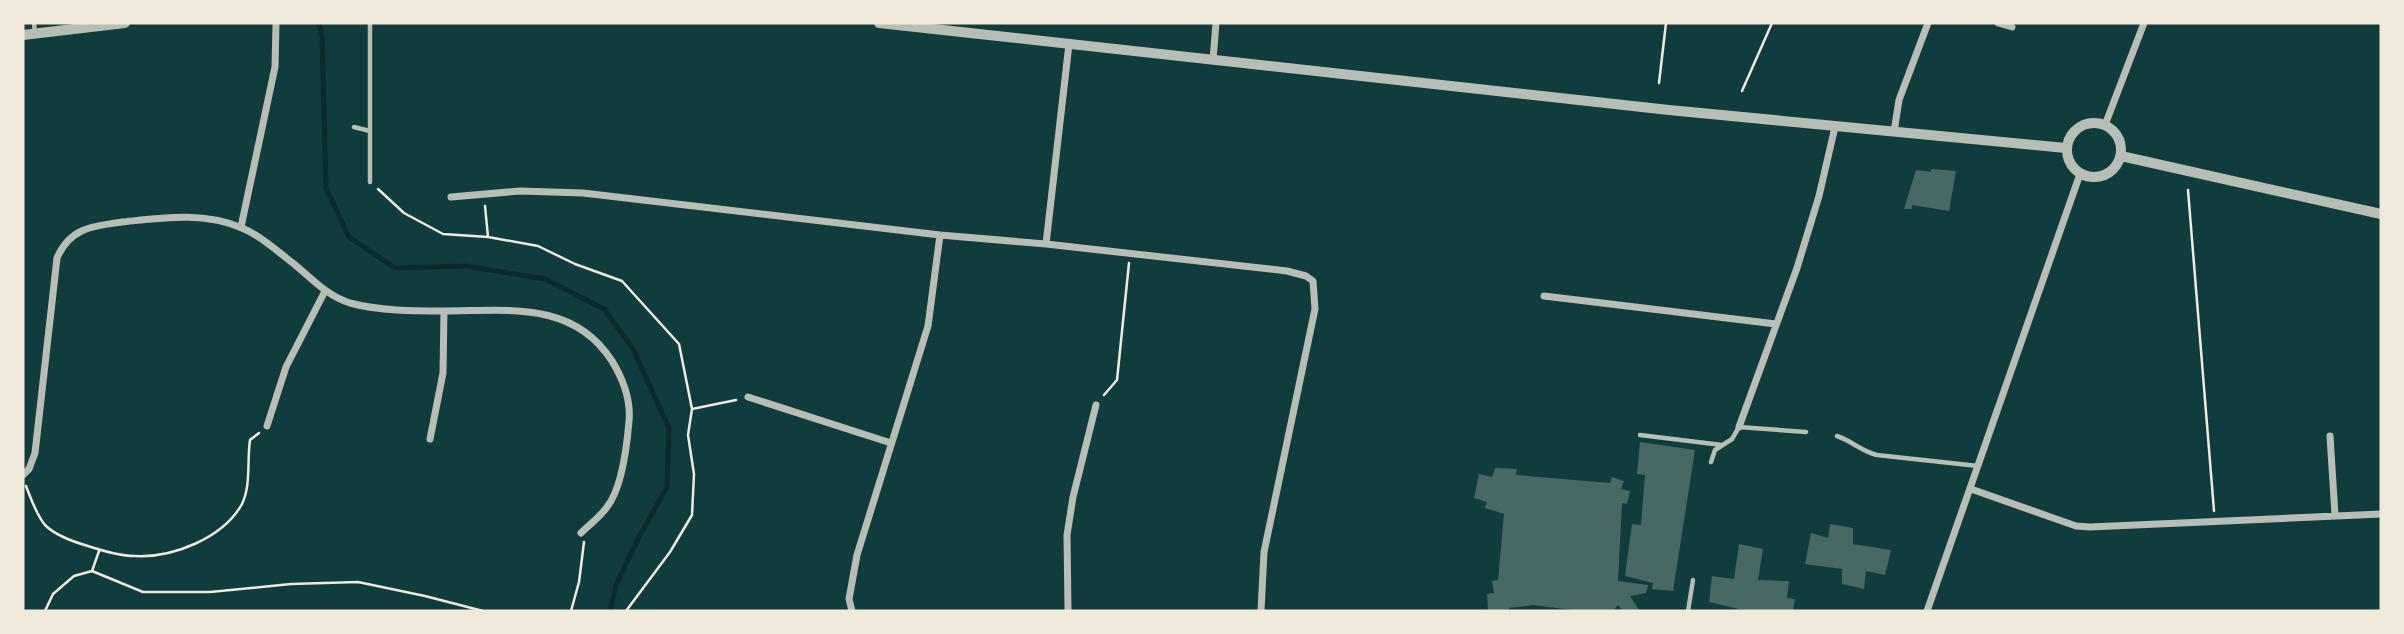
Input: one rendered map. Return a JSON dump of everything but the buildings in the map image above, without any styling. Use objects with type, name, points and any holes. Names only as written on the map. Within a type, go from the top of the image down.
[{"type":"street","points":[[23,35],[34,28],[125,23]]},
{"type":"street","points":[[241,227],[275,67],[276,23]]},
{"type":"street","points":[[879,23],[1835,127],[2066,148]]},
{"type":"street","points":[[1213,60],[1216,23]]},
{"type":"street","points":[[1894,132],[1899,100],[1928,23]]},
{"type":"street","points":[[1997,23],[2012,27]]},
{"type":"street","points":[[2105,125],[2144,23]]},
{"type":"street","points":[[1046,244],[1069,44]]},
{"type":"street","points":[[2090,123],[2105,125],[2118,137],[2121,156],[2110,173],[2091,178],[2080,174],[2071,166],[2066,148],[2073,132],[2081,126],[2090,123]]},
{"type":"street","points":[[1739,427],[1812,222],[1835,127]]},
{"type":"street","points":[[2121,156],[2381,214]]},
{"type":"street","points":[[1927,611],[2080,174]]},
{"type":"street","points":[[451,197],[520,191],[583,193],[940,235],[1287,271],[1306,276],[1313,281],[1315,309],[1264,552],[1261,611]]},
{"type":"street","points":[[23,476],[35,453],[57,258],[63,245],[73,234],[99,225],[181,216],[241,227],[265,242],[325,291],[347,302],[384,309],[499,309],[548,314],[569,323],[590,337],[608,355],[619,372],[627,393],[630,412],[622,467],[609,506],[583,531]]},
{"type":"street","points":[[852,611],[849,599],[857,555],[928,326],[940,235]]},
{"type":"street","points":[[267,426],[286,367],[325,291]]},
{"type":"street","points":[[1544,296],[1776,324]]},
{"type":"street","points":[[430,439],[443,373],[444,311]]},
{"type":"street","points":[[750,397],[891,443]]},
{"type":"street","points":[[1068,611],[1067,535],[1073,497],[1096,405]]},
{"type":"street","points":[[2330,436],[2335,515]]},
{"type":"street","points":[[1971,489],[2076,526],[2091,527],[2381,514]]},
{"type":"lane","points":[[370,23],[370,182]]},
{"type":"lane","points":[[354,127],[370,131]]},
{"type":"lane","points":[[1712,462],[1715,450],[1736,436],[1739,427],[1806,432]]},
{"type":"lane","points":[[1640,435],[1723,445]]},
{"type":"lane","points":[[1837,436],[1862,451],[1877,455],[1979,466]]},
{"type":"lane","points":[[1688,611],[1693,580]]},
{"type":"path","points":[[1659,83],[1666,23]]},
{"type":"path","points":[[1742,91],[1772,23]]},
{"type":"path","points":[[370,182],[404,213],[443,234],[488,237],[538,246],[575,264],[622,281],[679,344],[692,409],[688,435],[694,474],[692,516],[670,552],[626,611]]},
{"type":"path","points":[[2188,190],[2214,521]]},
{"type":"path","points":[[484,194],[488,237]]},
{"type":"path","points":[[1096,405],[1117,380],[1130,253]]},
{"type":"path","points":[[692,409],[750,397]]},
{"type":"path","points":[[23,476],[32,502],[46,526],[70,541],[135,556],[169,553],[203,541],[233,516],[243,502],[247,489],[250,440],[267,426]]},
{"type":"path","points":[[571,611],[579,582],[583,531]]},
{"type":"path","points":[[92,571],[100,550]]},
{"type":"path","points":[[45,611],[53,594],[74,576],[92,571],[143,592],[210,592],[291,584],[358,582],[483,611]]},
{"type":"waterway","points":[[319,23],[322,36],[326,188],[349,237],[395,268],[465,266],[545,279],[604,309],[633,349],[669,428],[667,487],[616,585],[610,611]]}]
